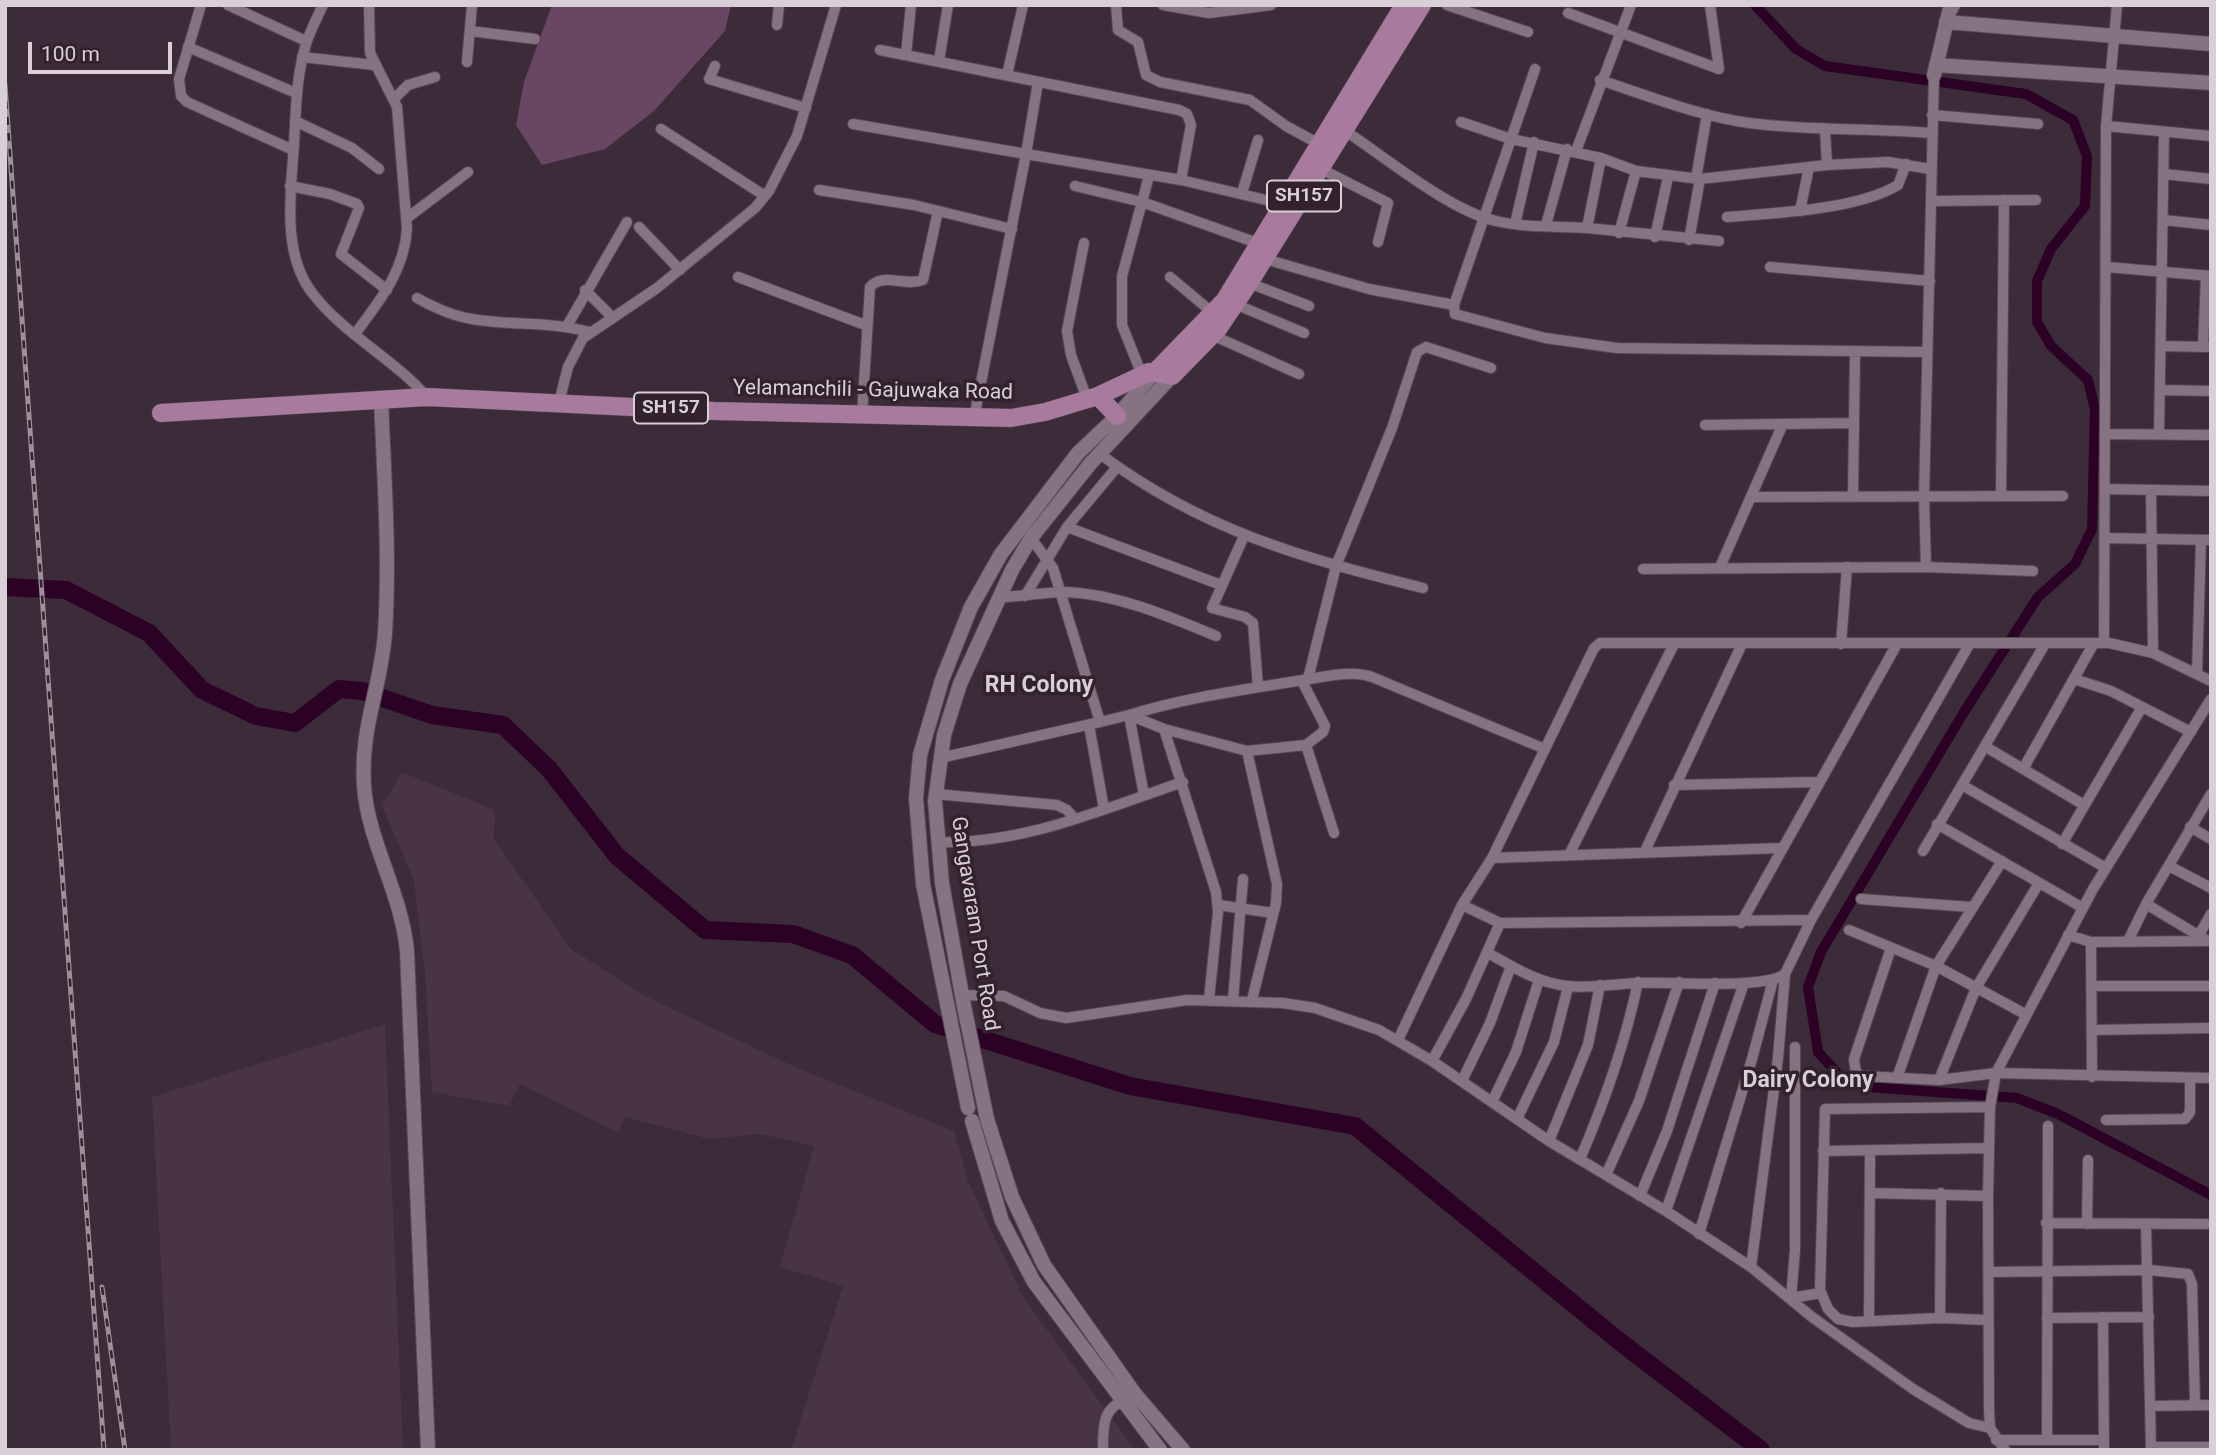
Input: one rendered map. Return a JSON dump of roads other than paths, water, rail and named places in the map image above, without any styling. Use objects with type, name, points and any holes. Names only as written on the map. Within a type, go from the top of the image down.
[{"type":"main road","name":"Yelamanchili - Gajuwaka Road","points":[[161,413],[427,397],[862,415],[1011,418],[1093,398],[1157,374],[1212,335],[1249,283],[1283,204],[1404,5]]},
{"type":"main road","name":"Yelamanchili - Gajuwaka Road","points":[[1157,374],[1225,300],[1321,169],[1422,5]]},
{"type":"main road","points":[[1093,398],[1117,416]]},
{"type":"street","points":[[201,5],[178,79],[181,96],[187,102],[293,150]]},
{"type":"street","points":[[228,5],[306,41]]},
{"type":"street","points":[[323,5],[306,41],[296,93],[289,218],[294,251],[311,292],[355,334],[398,366],[427,397]]},
{"type":"street","points":[[355,334],[387,290],[401,264],[407,218],[395,98],[374,65],[368,38],[369,5]]},
{"type":"street","points":[[467,61],[472,5]]},
{"type":"street","points":[[777,25],[779,5]]},
{"type":"street","points":[[559,402],[575,351],[590,332],[680,270],[765,196],[783,168],[806,108],[836,5]]},
{"type":"street","points":[[905,55],[911,5]]},
{"type":"street","points":[[939,61],[947,5]]},
{"type":"street","points":[[1007,75],[1023,5]]},
{"type":"street","points":[[1116,5],[1118,30],[1138,42],[1146,75],[1160,82],[1250,100],[1286,126],[1321,145]]},
{"type":"street","points":[[1163,5],[1209,13],[1271,5]]},
{"type":"street","points":[[1447,5],[1528,32]]},
{"type":"street","points":[[1546,225],[1572,150],[1631,5]]},
{"type":"street","points":[[1568,13],[1719,69],[1710,5]]},
{"type":"street","points":[[2023,769],[2074,679],[2099,643],[2105,489],[2106,126],[2117,5]]},
{"type":"street","points":[[1926,567],[1924,496],[1931,134],[1935,76],[1949,11],[2114,34],[2211,44]]},
{"type":"street","points":[[470,31],[535,39]]},
{"type":"street","points":[[188,47],[296,93]]},
{"type":"street","points":[[880,50],[1186,114],[1191,125],[1181,180]]},
{"type":"street","points":[[302,57],[374,65]]},
{"type":"street","points":[[715,66],[709,79],[806,108]]},
{"type":"street","points":[[1535,69],[1454,305],[1454,312],[1459,316],[1545,338],[1594,345],[1927,352]]},
{"type":"street","points":[[1935,76],[2109,75],[2211,83]]},
{"type":"street","points":[[395,98],[408,85],[435,77]]},
{"type":"street","points":[[1600,80],[1707,114],[1749,123],[1825,130],[1857,129],[1931,134]]},
{"type":"street","points":[[974,418],[1038,82]]},
{"type":"street","points":[[1689,240],[1707,114]]},
{"type":"street","points":[[1932,115],[2038,124]]},
{"type":"street","points":[[295,121],[352,148],[379,169]]},
{"type":"street","points":[[1461,122],[1511,139],[1572,150],[1636,171],[1668,177],[1698,179],[1827,165],[1888,162],[1930,169]]},
{"type":"street","points":[[852,124],[1181,180],[1283,204]]},
{"type":"street","points":[[2106,126],[2211,136]]},
{"type":"street","points":[[661,129],[765,196]]},
{"type":"street","points":[[1344,130],[1447,198],[1483,218],[1515,224],[1719,241]]},
{"type":"street","points":[[1825,130],[1827,165]]},
{"type":"street","points":[[2160,434],[2164,132]]},
{"type":"street","points":[[1242,193],[1258,140]]},
{"type":"street","points":[[1515,224],[1534,142]]},
{"type":"street","points":[[1587,228],[1601,158]]},
{"type":"street","points":[[1727,217],[1800,211],[1881,193],[1898,185],[1906,164]]},
{"type":"street","points":[[1800,211],[1809,167]]},
{"type":"street","points":[[1321,169],[1388,203],[1378,242]]},
{"type":"street","points":[[1619,233],[1636,171]]},
{"type":"street","points":[[407,218],[468,172]]},
{"type":"street","points":[[2164,174],[2211,179]]},
{"type":"street","points":[[1149,176],[1122,276],[1122,325],[1157,374]]},
{"type":"street","points":[[1656,237],[1668,177]]},
{"type":"street","points":[[290,186],[330,194],[357,204],[359,208],[341,254],[387,290]]},
{"type":"street","points":[[1075,186],[1142,202],[1262,251],[1368,289],[1454,305]]},
{"type":"street","points":[[819,190],[938,211],[1012,229]]},
{"type":"street","points":[[2001,496],[2004,200]]},
{"type":"street","points":[[1931,201],[2036,200]]},
{"type":"street","points":[[862,415],[868,293],[873,283],[923,280],[938,211]]},
{"type":"street","points":[[2163,220],[2211,225]]},
{"type":"street","points":[[567,327],[585,290],[627,222]]},
{"type":"street","points":[[639,227],[680,270]]},
{"type":"street","points":[[1084,243],[1067,331],[1071,355],[1093,398]]},
{"type":"street","points":[[1770,267],[1930,281]]},
{"type":"street","points":[[2107,267],[2208,276],[2207,347],[2161,346]]},
{"type":"street","points":[[738,277],[865,325]]},
{"type":"street","points":[[1170,277],[1213,313]]},
{"type":"street","points":[[1249,283],[1309,306]]},
{"type":"street","points":[[585,290],[612,317]]},
{"type":"street","points":[[417,298],[444,312],[473,319],[567,327],[590,332]]},
{"type":"street","points":[[1235,304],[1304,333]]},
{"type":"street","points":[[1212,335],[1299,374]]},
{"type":"street","points":[[1129,715],[1164,729],[1247,751],[1306,746],[1324,732],[1325,726],[1305,680],[1336,566],[1395,418],[1417,352],[1426,347],[1491,368]]},
{"type":"street","points":[[1853,496],[1855,351]]},
{"type":"street","name":"Gangavaram Port Road","points":[[1157,374],[1078,453],[1010,540],[985,579],[961,634],[930,719],[916,781],[921,871],[946,1004],[970,1114],[995,1199],[1010,1238],[1034,1282],[1160,1450]]},
{"type":"street","name":"Gangavaram Port Road","points":[[1157,374],[1100,454],[1031,538],[999,597],[960,684],[940,758],[941,794],[962,998],[985,1109],[1012,1196],[1044,1265],[1137,1396],[1183,1450]]},
{"type":"street","points":[[2160,390],[2211,391]]},
{"type":"street","points":[[381,398],[386,567],[382,660],[368,716],[363,763],[364,790],[371,823],[400,904],[407,951],[428,1450]]},
{"type":"street","points":[[1705,425],[1854,423]]},
{"type":"street","points":[[1720,567],[1782,426]]},
{"type":"street","points":[[2105,434],[2211,435]]},
{"type":"street","points":[[1100,454],[1117,467],[1197,514],[1244,536],[1336,566],[1423,588]]},
{"type":"street","points":[[1025,596],[1046,556],[1117,467]]},
{"type":"street","points":[[2105,489],[2211,491]]},
{"type":"street","points":[[2151,489],[2154,539],[2153,653]]},
{"type":"street","points":[[1753,497],[2063,496]]},
{"type":"street","points":[[1067,527],[1221,585]]},
{"type":"street","points":[[1244,536],[1221,585],[1213,610],[1245,617],[1253,623],[1258,687]]},
{"type":"street","points":[[1031,538],[1046,556],[1062,592],[1100,722]]},
{"type":"street","points":[[2104,538],[2206,540],[2197,674]]},
{"type":"street","points":[[1841,644],[1847,567]]},
{"type":"street","points":[[1643,569],[1926,567],[2033,571]]},
{"type":"street","points":[[999,597],[1062,592],[1131,604],[1216,636]]},
{"type":"street","points":[[961,634],[979,642]]},
{"type":"street","points":[[1396,1038],[1462,905],[1492,858],[1594,648],[1600,643],[2099,643],[2153,653],[2211,681]]},
{"type":"street","points":[[1569,855],[1674,644]]},
{"type":"street","points":[[1645,851],[1742,644]]},
{"type":"street","points":[[1741,923],[1817,782],[1897,644]]},
{"type":"street","points":[[1923,850],[2045,644]]},
{"type":"street","points":[[1751,1267],[1779,1058],[1785,974],[1811,920],[1969,645]]},
{"type":"street","points":[[940,758],[1089,725],[1159,705],[1258,687],[1363,674],[1545,749]]},
{"type":"street","points":[[2074,679],[2111,691],[2191,732]]},
{"type":"street","points":[[2005,1450],[1990,1428],[1988,1196],[1990,1107],[1996,1073],[2083,908],[2211,699]]},
{"type":"street","points":[[2062,844],[2143,707]]},
{"type":"street","points":[[1129,715],[1144,795]]},
{"type":"street","points":[[1089,725],[1104,809]]},
{"type":"street","points":[[1164,729],[1183,782],[1218,905],[1209,999]]},
{"type":"street","points":[[1306,746],[1334,833]]},
{"type":"street","points":[[1986,747],[2084,805]]},
{"type":"street","points":[[1247,751],[1278,884],[1252,1000]]},
{"type":"street","points":[[948,842],[1006,838],[1075,819],[1183,782]]},
{"type":"street","points":[[1674,785],[1817,782]]},
{"type":"street","points":[[1962,785],[2106,868]]},
{"type":"street","points":[[941,794],[1057,805],[1068,810],[1075,819]]},
{"type":"street","points":[[2128,941],[2146,904],[2211,794]]},
{"type":"street","points":[[1937,824],[2083,908]]},
{"type":"street","points":[[2190,827],[2211,839]]},
{"type":"street","points":[[1492,858],[1781,848]]},
{"type":"street","points":[[1897,1079],[1936,966],[2002,861]]},
{"type":"street","points":[[2169,866],[2211,888]]},
{"type":"street","points":[[1233,1000],[1243,879]]},
{"type":"street","points":[[1939,1080],[1976,988],[2039,883]]},
{"type":"street","points":[[1861,899],[1971,907]]},
{"type":"street","points":[[2146,904],[2206,939]]},
{"type":"street","points":[[1218,905],[1273,913]]},
{"type":"street","points":[[1462,905],[1500,923],[1741,923],[1811,920]]},
{"type":"street","points":[[2206,939],[2211,914]]},
{"type":"street","points":[[1432,1061],[1488,953],[1500,923]]},
{"type":"street","points":[[1849,930],[1936,966],[2025,1014]]},
{"type":"street","points":[[2068,935],[2091,942],[2206,939]]},
{"type":"street","points":[[2091,942],[2092,1077]]},
{"type":"street","points":[[1891,948],[1854,1068],[1862,1076],[1939,1080],[1996,1073],[2211,1078]]},
{"type":"street","points":[[1488,953],[1539,980],[1568,986],[1638,982],[1744,983],[1773,980],[1785,974]]},
{"type":"street","points":[[1462,1081],[1490,1023],[1511,966]]},
{"type":"street","points":[[1492,1102],[1516,1052],[1539,980]]},
{"type":"street","points":[[1699,1234],[1773,980]]},
{"type":"street","points":[[1580,1159],[1608,1093],[1629,1027],[1638,982]]},
{"type":"street","points":[[1606,1175],[1639,1101],[1679,982]]},
{"type":"street","points":[[1640,1196],[1667,1130],[1715,983]]},
{"type":"street","points":[[1666,1211],[1744,983]]},
{"type":"street","points":[[1549,1141],[1588,1045],[1600,985]]},
{"type":"street","points":[[1517,1119],[1554,1042],[1568,986]]},
{"type":"street","points":[[2092,986],[2211,986]]},
{"type":"street","points":[[962,998],[984,994],[997,995],[1040,1013],[1066,1018],[1209,999],[1252,1000],[1315,1008],[1379,1030],[1396,1038],[1549,1141],[1666,1211],[1751,1267],[1812,1317],[1913,1389],[1969,1423],[1990,1428]]},
{"type":"street","points":[[2092,1030],[2211,1028]]},
{"type":"street","points":[[1791,1298],[1795,1250],[1795,1047]]},
{"type":"street","points":[[2106,1120],[2185,1119],[2190,1112],[2190,1078]]},
{"type":"street","points":[[1988,1320],[1839,1319],[1822,1300],[1821,1293],[1823,1112],[1828,1107],[1990,1107]]},
{"type":"street","points":[[2047,1440],[2048,1126]]},
{"type":"street","points":[[1824,1151],[1989,1148]]},
{"type":"street","points":[[1869,1321],[1870,1151]]},
{"type":"street","points":[[2087,1224],[2088,1160]]},
{"type":"street","points":[[1870,1193],[1988,1196]]},
{"type":"street","points":[[1940,1318],[1941,1193]]},
{"type":"street","points":[[2046,1223],[2206,1224]]},
{"type":"street","points":[[2146,1225],[2151,1449],[2211,1447]]},
{"type":"street","points":[[1989,1272],[2148,1270],[2184,1273],[2191,1277],[2195,1405]]},
{"type":"street","points":[[1791,1298],[1821,1293]]},
{"type":"street","points":[[1996,1440],[2047,1440],[2104,1445],[2103,1317]]},
{"type":"street","points":[[2047,1318],[2149,1317]]},
{"type":"street","points":[[1103,1450],[1104,1419],[1108,1412],[1122,1401],[1137,1396]]},
{"type":"street","points":[[2151,1406],[2211,1405]]},
{"type":"waterway","points":[[1755,5],[1796,49],[1825,66],[2026,94],[2073,120],[2087,156],[2085,206],[2051,249],[2037,281],[2037,322],[2051,346],[2088,380],[2095,410],[2092,529],[2075,564],[2038,597],[1964,712],[1821,952],[1808,987],[1818,1052],[1840,1076],[1868,1087],[2017,1098],[2058,1114],[2211,1195]]},
{"type":"waterway","points":[[5,587],[66,590],[149,633],[202,690],[256,716],[295,723],[339,689],[362,691],[432,715],[503,725],[549,769],[617,856],[705,930],[793,934],[852,955],[935,1024],[1130,1086],[1355,1126],[1619,1341],[1761,1450]]},
{"type":"railway","points":[[5,85],[104,1450]]},
{"type":"railway","points":[[102,1287],[125,1450]]},
{"type":"district","name":"RH Colony","points":[[1039,686]]},
{"type":"district","name":"Dairy Colony","points":[[1808,1081]]}]
